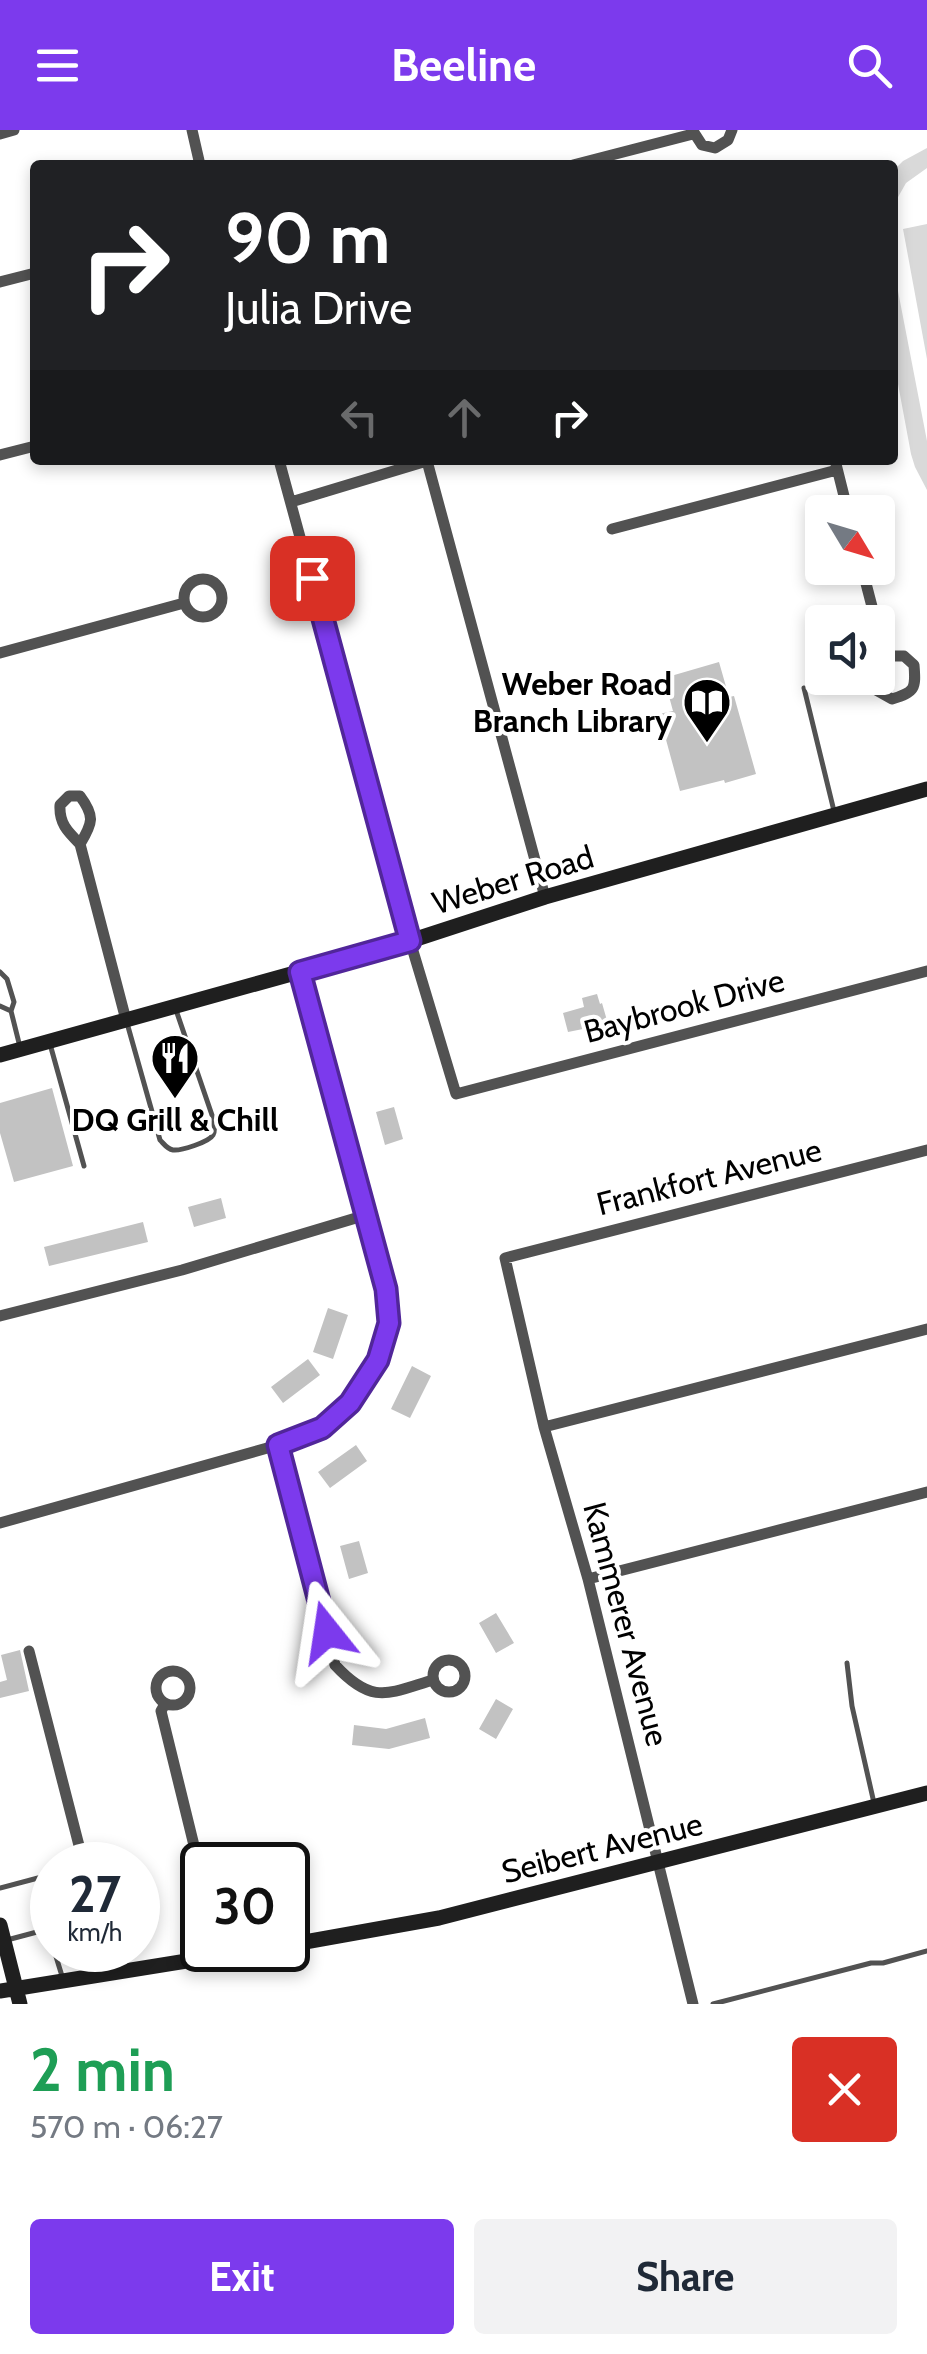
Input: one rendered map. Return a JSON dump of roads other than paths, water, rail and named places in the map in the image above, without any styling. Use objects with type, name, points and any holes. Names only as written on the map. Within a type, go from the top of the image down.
[{"type":"main road","name":"Weber Road","points":[[0,1055],[410,941],[545,897],[927,789]]},
{"type":"main road","name":"Seibert Avenue","points":[[310,1941],[411,1924],[927,1793]]},
{"type":"main road","points":[[2,1933],[12,1994],[63,1980],[180,1961]]},
{"type":"street","points":[[0,134],[14,130]]},
{"type":"street","points":[[192,130],[199,160]]},
{"type":"street","points":[[592,160],[694,132],[702,145],[716,148],[728,140],[732,130]]},
{"type":"street","points":[[0,282],[30,274]]},
{"type":"street","points":[[0,455],[30,447]]},
{"type":"street","points":[[280,465],[410,941]]},
{"type":"street","points":[[291,502],[415,465]]},
{"type":"street","points":[[429,465],[545,897]]},
{"type":"street","points":[[612,529],[836,465],[844,495]]},
{"type":"street","points":[[0,653],[184,602]]},
{"type":"street","points":[[885,695],[892,699],[908,694],[916,684],[914,665],[904,656],[895,658]]},
{"type":"street","points":[[80,844],[126,1020]]},
{"type":"street","name":"Baybrook Drive","points":[[410,941],[456,1094],[927,971]]},
{"type":"street","points":[[0,1524],[278,1445],[322,1428],[350,1403],[378,1360],[389,1323],[386,1289],[300,972]]},
{"type":"street","name":"Frankfort Avenue","points":[[505,1258],[927,1150]]},
{"type":"street","points":[[0,1316],[182,1270],[366,1215]]},
{"type":"street","name":"Kammerer Avenue","points":[[505,1258],[544,1427],[588,1579],[693,2004]]},
{"type":"street","points":[[544,1427],[927,1329]]},
{"type":"street","points":[[278,1445],[336,1665],[364,1691],[390,1693],[433,1680]]},
{"type":"street","points":[[588,1579],[927,1492]]},
{"type":"street","points":[[29,1651],[78,1842]]},
{"type":"street","points":[[165,1704],[162,1711],[193,1842]]},
{"type":"lane","points":[[804,688],[836,815]]},
{"type":"lane","points":[[0,972],[11,990],[14,1002],[10,1010],[21,1050]]},
{"type":"lane","points":[[0,1006],[10,1010]]},
{"type":"lane","points":[[126,1020],[160,1140],[174,1150],[205,1142],[215,1129],[213,1118],[174,1006]]},
{"type":"lane","points":[[50,1042],[84,1166]]},
{"type":"lane","points":[[847,1663],[852,1706],[874,1806]]},
{"type":"lane","points":[[0,1888],[30,1880]]},
{"type":"lane","points":[[26,1881],[28,1892]]},
{"type":"lane","points":[[2,1933],[30,1932]]},
{"type":"lane","points":[[713,2004],[927,1951]]},
{"type":"lane","points":[[61,1972],[63,1980]]},
{"type":"place","name":"Weber Road Branch Library","points":[[707,744]]},
{"type":"place","name":"DQ Grill & Chill","points":[[175,1100]]}]
